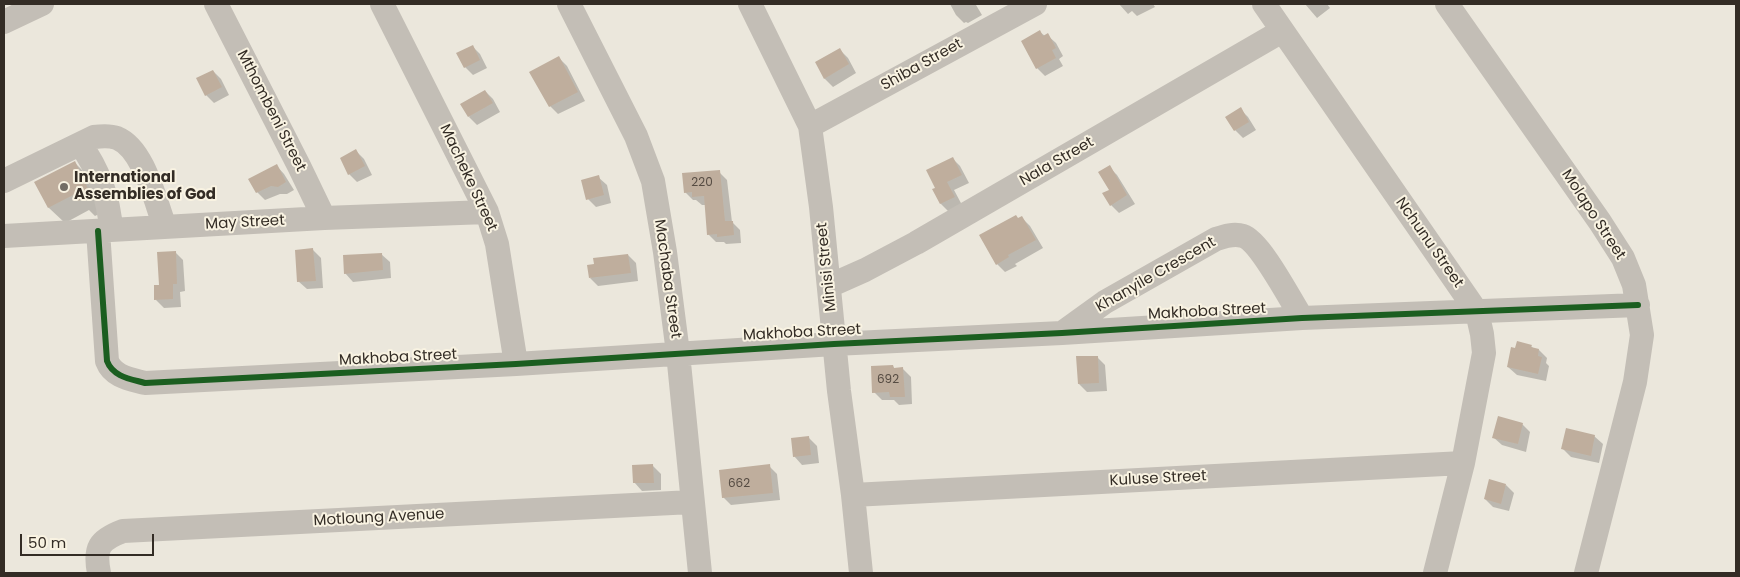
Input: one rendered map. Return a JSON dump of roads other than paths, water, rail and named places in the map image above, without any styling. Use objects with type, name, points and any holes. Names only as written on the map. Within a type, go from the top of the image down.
[{"type":"street","points":[[4,22],[42,4]]},
{"type":"street","name":"Mthombeni Street","points":[[216,4],[324,218]]},
{"type":"street","name":"Macheke Street","points":[[382,4],[486,212],[497,244],[516,364]]},
{"type":"street","name":"Machaba Street","points":[[569,4],[636,136],[653,181],[665,252],[678,353],[700,573]]},
{"type":"street","name":"Minisi Street","points":[[750,4],[810,126],[821,207],[839,390],[861,573]]},
{"type":"street","name":"Shiba Street","points":[[810,126],[1034,4]]},
{"type":"street","name":"Nchunu Street","points":[[1264,4],[1477,312],[1484,353],[1463,463],[1435,573]]},
{"type":"street","name":"Molapo Street","points":[[1447,4],[1600,222],[1623,258],[1634,284],[1642,335],[1635,382],[1586,573]]},
{"type":"street","name":"Nala Street","points":[[829,286],[865,270],[916,243],[1282,31]]},
{"type":"street","points":[[4,182],[94,137],[116,137],[128,144],[140,159],[165,227]]},
{"type":"street","name":"Makhoba Street","points":[[80,144],[103,184],[110,214],[104,230],[107,362],[110,368],[126,378],[146,383],[516,364],[678,353],[1062,333],[1302,318],[1638,305]]},
{"type":"street","name":"May Street","points":[[4,236],[324,218],[486,212]]},
{"type":"street","name":"Khanyile Crescent","points":[[1062,333],[1105,302],[1228,235],[1244,236],[1258,247],[1302,318]]},
{"type":"street","name":"Kuluse Street","points":[[853,495],[1463,463]]},
{"type":"street","name":"Motloung Avenue","points":[[99,573],[96,558],[100,544],[110,536],[123,531],[692,502]]},
{"type":"place","name":"International Assemblies of God","points":[[64,187]]}]
